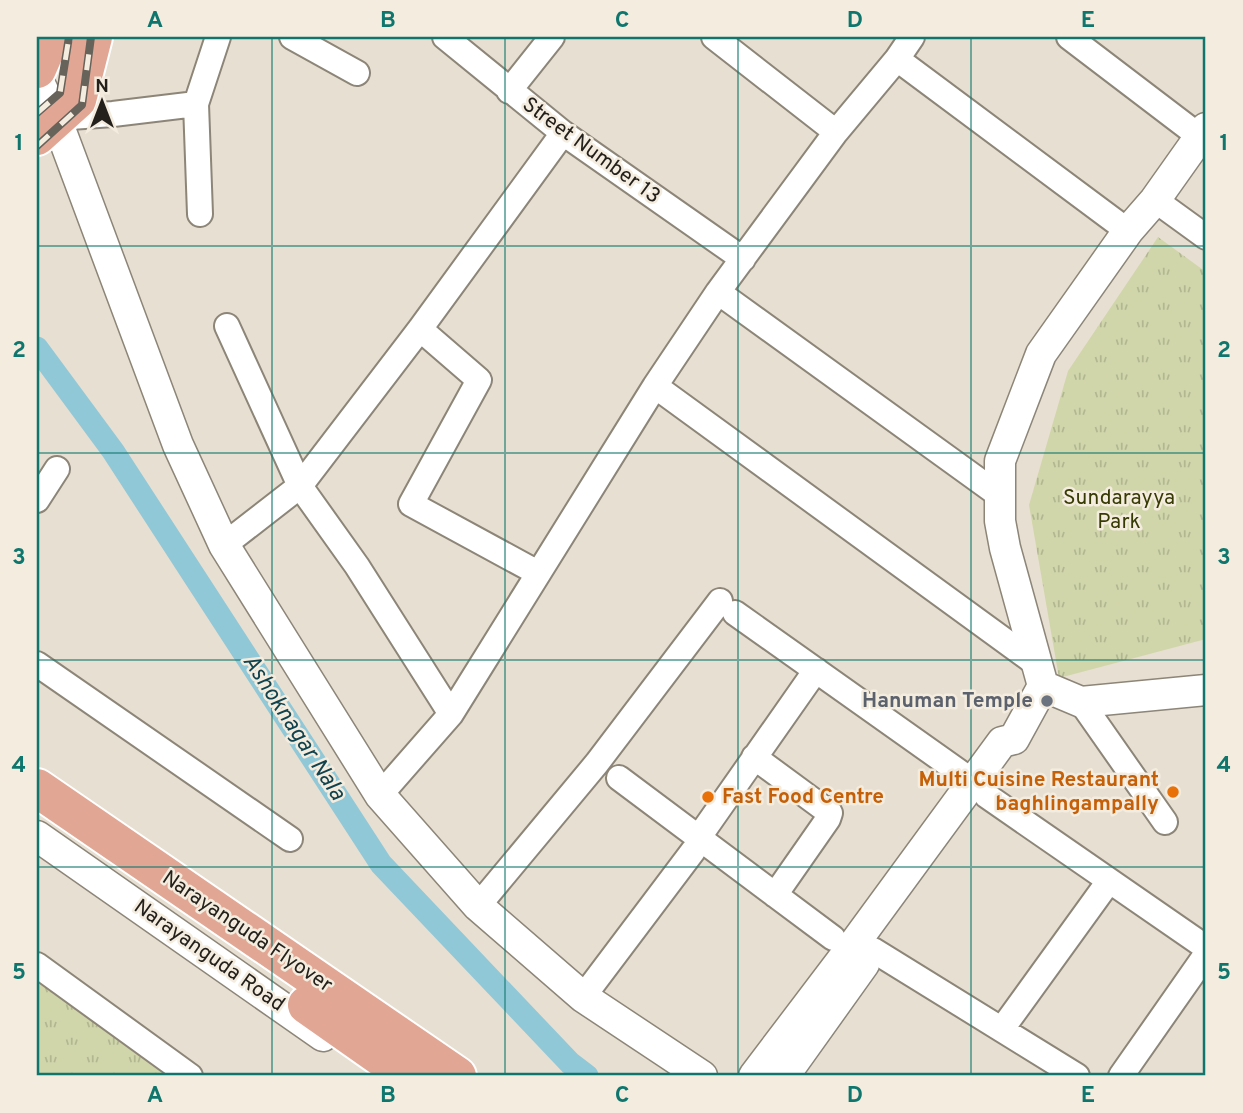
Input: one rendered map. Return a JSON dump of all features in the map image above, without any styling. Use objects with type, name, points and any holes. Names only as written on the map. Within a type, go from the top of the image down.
[{"type":"main road","points":[[37,69],[51,37]]},
{"type":"main road","points":[[46,127],[77,100],[93,37]]},
{"type":"main road","name":"Narayanguda Flyover","points":[[37,788],[457,1076]]},
{"type":"main road","name":"Narayanguda Flyover","points":[[37,817],[383,1075]]},
{"type":"street","points":[[200,214],[197,104],[218,37]]},
{"type":"street","points":[[292,37],[357,73]]},
{"type":"street","name":"Street Number 13","points":[[445,37],[562,133],[743,259]]},
{"type":"street","points":[[509,91],[552,37]]},
{"type":"street","points":[[380,795],[451,714],[655,386],[718,292],[836,132],[912,37]]},
{"type":"street","points":[[784,1076],[873,950],[979,789],[1002,742],[1014,739],[1040,675],[1005,548],[1000,521],[1000,461],[1041,355],[1128,230],[1155,200],[1203,132],[1069,37]]},
{"type":"street","points":[[726,40],[836,132]]},
{"type":"street","points":[[897,59],[1128,230]]},
{"type":"street","points":[[37,78],[46,127],[178,445],[224,545],[380,795],[478,906],[583,997],[702,1076]]},
{"type":"street","points":[[46,127],[113,114],[197,104]]},
{"type":"street","points":[[224,545],[300,486],[420,329],[562,133]]},
{"type":"street","points":[[1155,200],[1206,237]]},
{"type":"street","points":[[718,292],[999,495]]},
{"type":"street","points":[[227,326],[300,486],[357,566],[451,714]]},
{"type":"street","points":[[420,329],[479,380],[411,504],[538,573]]},
{"type":"street","points":[[655,386],[1040,675],[1082,702],[1165,822]]},
{"type":"street","points":[[37,500],[57,469]]},
{"type":"street","points":[[478,906],[728,607],[979,789],[1201,943],[1205,956],[1121,1076]]},
{"type":"street","points":[[37,665],[290,839]]},
{"type":"street","points":[[583,997],[696,844],[816,670]]},
{"type":"street","points":[[1082,702],[1206,690]]},
{"type":"street","points":[[754,757],[830,813],[775,895]]},
{"type":"street","points":[[37,767],[472,1076]]},
{"type":"street","points":[[619,778],[696,844],[775,895],[833,937]]},
{"type":"street","points":[[754,1076],[873,919],[979,789]]},
{"type":"street","name":"Narayanguda Road","points":[[37,836],[383,1075]]},
{"type":"street","points":[[1002,1029],[1109,881]]},
{"type":"street","points":[[873,950],[1077,1076]]},
{"type":"street","points":[[37,965],[190,1076]]},
{"type":"green space","name":"Sundarayya Park","points":[[1158,237],[1206,272],[1206,639],[1059,678],[1029,505],[1068,371]]},
{"type":"green space","points":[[37,972],[180,1076],[37,1076]]},
{"type":"waterway","name":"Ashoknagar Nala","points":[[37,348],[113,451],[381,864],[570,1063],[587,1076]]},
{"type":"railway","points":[[37,113],[60,93],[69,37]]},
{"type":"railway","points":[[37,146],[82,105],[91,37]]},
{"type":"place","name":"Hanuman Temple","points":[[1047,701]]},
{"type":"place","name":"Multi Cuisine Restaurant baghlingampally","points":[[1173,792]]},
{"type":"place","name":"Fast Food Centre","points":[[708,797]]}]
